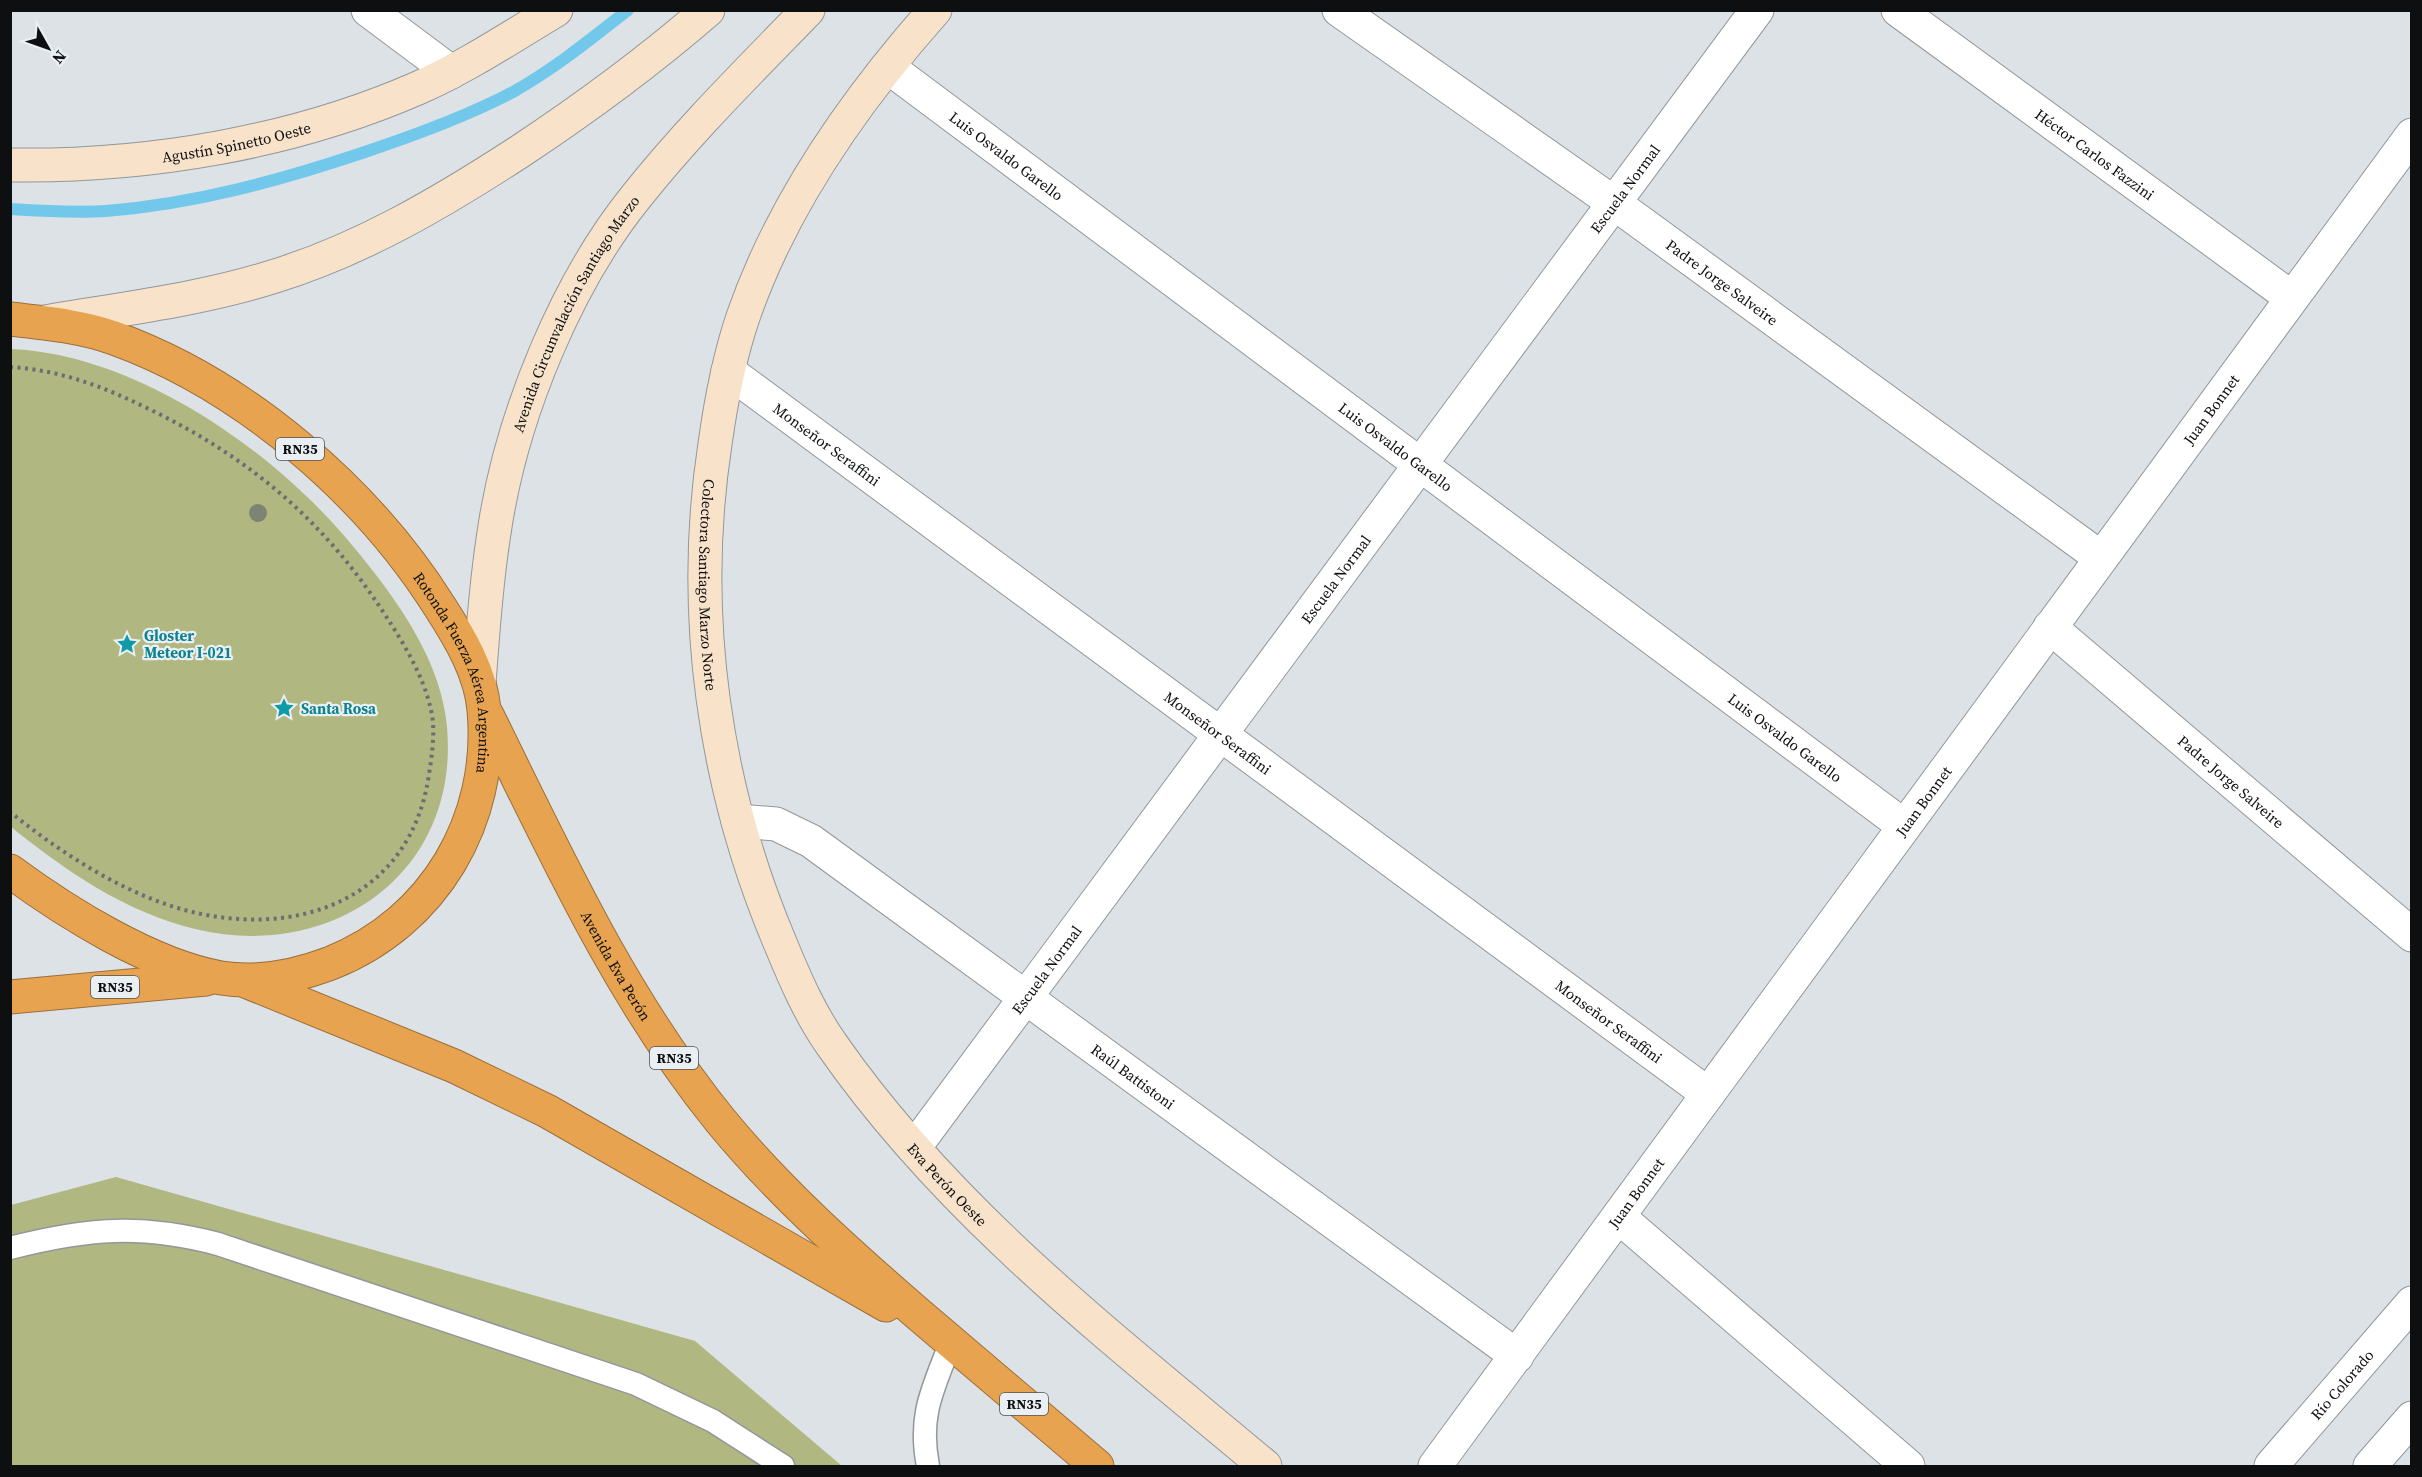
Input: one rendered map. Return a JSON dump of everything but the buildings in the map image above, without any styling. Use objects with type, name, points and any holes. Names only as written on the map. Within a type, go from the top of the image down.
[{"type":"highway","name":"Rotonda Fuerza Aérea Argentina","points":[[10,871],[83,920],[117,938],[184,967],[232,979],[293,975],[316,969],[361,949],[400,923],[435,887],[462,841],[472,815],[483,763],[481,696],[465,650],[428,589],[356,501],[284,435],[214,388],[150,353],[113,338],[78,328],[26,320]]},
{"type":"highway","name":"Avenida Eva Perón","points":[[481,696],[585,911],[624,982],[720,1119],[772,1179],[860,1263],[1097,1467]]},
{"type":"highway","name":"Avenida Eva Perón","points":[[232,979],[454,1066],[548,1111],[951,1342]]},
{"type":"highway","name":"RN35","points":[[10,997],[232,979]]},
{"type":"street","points":[[368,10],[451,72],[556,10]]},
{"type":"street","points":[[26,320],[187,298],[244,285],[301,267],[360,243],[465,187],[543,136],[708,10]]},
{"type":"street","name":"Avenida Circunvalación Santiago Marzo","points":[[481,696],[489,561],[505,476],[530,393],[567,310],[591,262],[634,199],[690,133],[808,10]]},
{"type":"street","name":"Colectora Santiago Marzo Norte","points":[[738,821],[717,726],[706,629],[705,579],[711,472],[728,371],[743,318],[781,231],[831,146],[888,67],[935,10]]},
{"type":"street","name":"Padre Jorge Salveire","points":[[1339,10],[1614,203],[2102,558]]},
{"type":"street","name":"Escuela Normal","points":[[914,1148],[1757,10]]},
{"type":"street","name":"Héctor Carlos Fazzini","points":[[1898,10],[2292,298]]},
{"type":"street","name":"Luis Osvaldo Garello","points":[[888,67],[1904,826]]},
{"type":"street","name":"Agustín Spinetto Oeste","points":[[10,165],[119,162],[239,142],[350,114],[419,88],[451,72]]},
{"type":"street","name":"Juan Bonnet","points":[[1435,1467],[2412,135]]},
{"type":"street","name":"Monseñor Seraffini","points":[[728,371],[1708,1094]]},
{"type":"street","name":"Padre Jorge Salveire","points":[[2050,627],[2412,935]]},
{"type":"street","name":"Raúl Battistoni","points":[[738,821],[776,824],[811,841],[1517,1356]]},
{"type":"street","name":"Eva Perón Oeste","points":[[738,821],[766,910],[804,997],[828,1040],[855,1078],[914,1148],[1029,1268],[1265,1467]]},
{"type":"street","points":[[1619,1217],[1908,1467]]},
{"type":"street","name":"Río Colorado","points":[[2271,1467],[2412,1303]]},
{"type":"street","points":[[2370,1467],[2412,1418]]},
{"type":"lane","points":[[10,1248],[65,1235],[120,1230],[172,1233],[218,1244],[636,1384],[713,1421],[783,1467]]},
{"type":"lane","points":[[928,1467],[924,1438],[926,1408],[951,1342]]},
{"type":"path","points":[[10,367],[76,378],[118,393],[209,440],[264,478],[316,527],[352,568],[382,610],[418,674],[429,704],[433,735],[422,810],[410,839],[400,853],[389,866],[362,889],[320,909],[284,918],[260,920],[222,918],[183,910],[155,900],[77,860],[10,812]]},
{"type":"green space","points":[[11,349],[51,353],[91,363],[169,396],[206,418],[242,442],[313,503],[357,551],[399,606],[431,664],[444,705],[447,727],[445,779],[432,825],[409,864],[377,895],[338,918],[294,932],[245,936],[195,929],[144,912],[97,888],[53,859],[11,827]]},
{"type":"green space","points":[[116,1177],[695,1341],[842,1466],[11,1466],[11,1205]]},
{"type":"waterway","points":[[10,209],[82,212],[139,208],[236,190],[330,163],[439,126],[513,92],[558,64],[628,10]]},
{"type":"place","name":"Gloster Meteor I-021","points":[[127,644]]},
{"type":"place","name":"Santa Rosa","points":[[284,708]]}]
